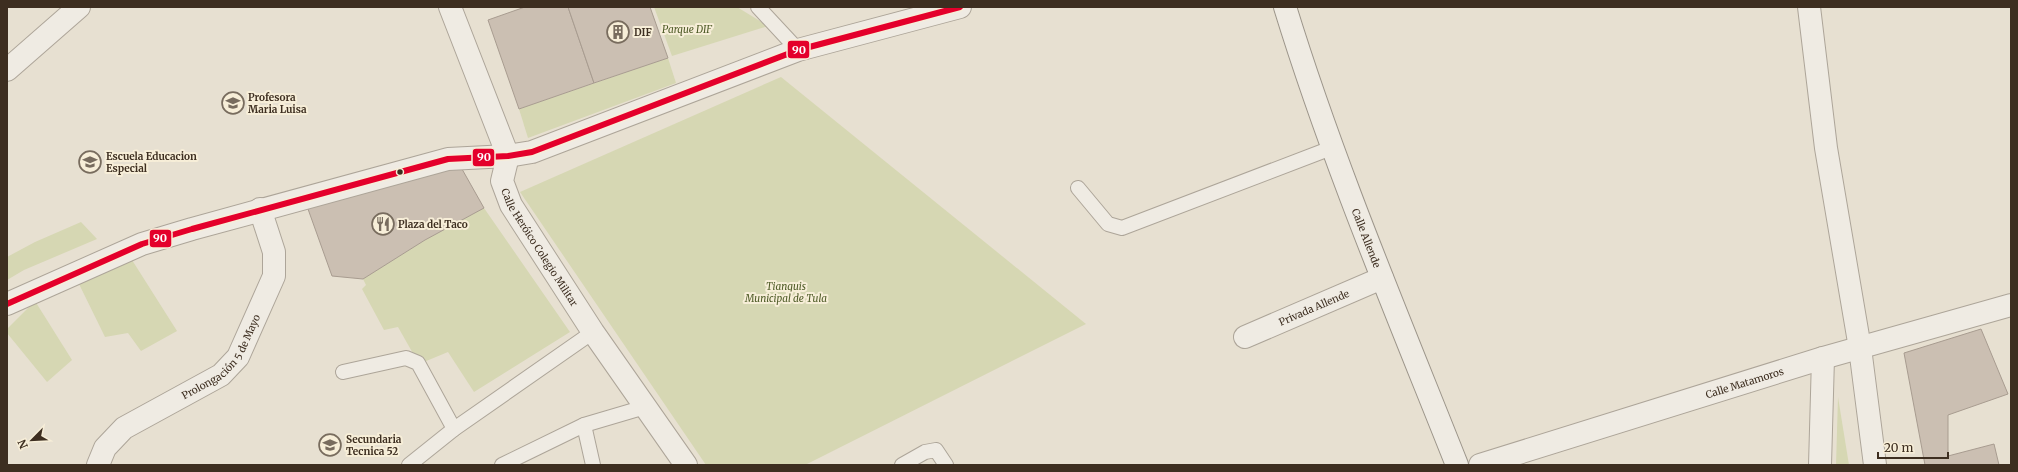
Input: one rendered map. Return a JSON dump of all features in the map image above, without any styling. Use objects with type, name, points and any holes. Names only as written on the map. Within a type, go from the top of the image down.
[{"type":"street","points":[[7,70],[79,7]]},
{"type":"street","points":[[450,7],[508,156]]},
{"type":"street","points":[[7,304],[142,244],[260,209],[448,158],[508,156],[532,152],[798,50],[960,7]]},
{"type":"street","name":"Calle Allende","points":[[1285,7],[1382,278],[1457,465]]},
{"type":"street","points":[[1809,7],[1826,148],[1860,348],[1875,465]]},
{"type":"street","name":"Calle Heróico Colegio Militar","points":[[508,156],[502,181],[511,205],[593,332],[686,465]]},
{"type":"street","name":"Prolongación 5 de Mayo","points":[[98,465],[105,448],[124,428],[222,375],[238,357],[274,276],[274,252],[260,209]]},
{"type":"street","name":"Privada Allende","points":[[1245,337],[1382,278]]},
{"type":"street","name":"Calle Matamoros","points":[[1480,465],[1823,358],[2011,304]]},
{"type":"street","points":[[1820,465],[1823,358]]},
{"type":"lane","points":[[758,7],[798,50]]},
{"type":"lane","points":[[1078,188],[1108,224],[1122,228],[1334,147]]},
{"type":"lane","points":[[409,465],[454,429],[593,332]]},
{"type":"lane","points":[[343,372],[406,358],[418,363],[454,429]]},
{"type":"lane","points":[[502,465],[584,425],[645,407]]},
{"type":"lane","points":[[584,425],[593,465]]},
{"type":"lane","points":[[902,465],[925,452],[936,450],[946,465]]},
{"type":"green space","name":"Parque DIF","points":[[654,7],[737,7],[768,26],[672,56]]},
{"type":"green space","points":[[668,58],[676,83],[528,138],[519,109]]},
{"type":"green space","name":"Tianguis Municipal de Tula","points":[[781,77],[1086,324],[805,465],[706,465],[520,192]]},
{"type":"green space","points":[[484,208],[570,332],[474,392],[448,352],[419,364],[398,327],[384,330],[362,289],[366,285],[363,279],[425,240]]},
{"type":"green space","points":[[81,222],[97,239],[24,270],[7,280],[7,257],[35,242]]},
{"type":"green space","points":[[132,260],[177,331],[141,351],[128,333],[105,337],[79,284]]},
{"type":"green space","points":[[35,301],[72,360],[47,382],[7,333],[7,329]]},
{"type":"green space","points":[[1838,397],[1849,465],[1836,465]]},
{"type":"building","points":[[525,7],[568,7],[594,83],[519,109],[488,20]]},
{"type":"building","name":"DIF","points":[[568,7],[650,7],[668,58],[594,83]]},
{"type":"building","name":"Plaza del Taco","points":[[458,162],[484,208],[425,240],[363,279],[332,276],[308,209],[310,202]]},
{"type":"building","points":[[1981,329],[2008,394],[1948,415],[1948,456],[1994,444],[1999,465],[1925,465],[1904,353]]},
{"type":"transit line","name":"90","points":[[7,304],[142,244],[448,159],[508,156],[532,152],[798,50],[960,7]]},
{"type":"place","name":"DIF","points":[[618,32]]},
{"type":"place","name":"Profesora Maria Luisa","points":[[233,103]]},
{"type":"place","name":"Escuela Educacion Especial","points":[[90,162]]},
{"type":"place","name":"Plaza del Taco","points":[[383,224]]},
{"type":"place","name":"Secundaria Tecnica 52","points":[[330,445]]}]
